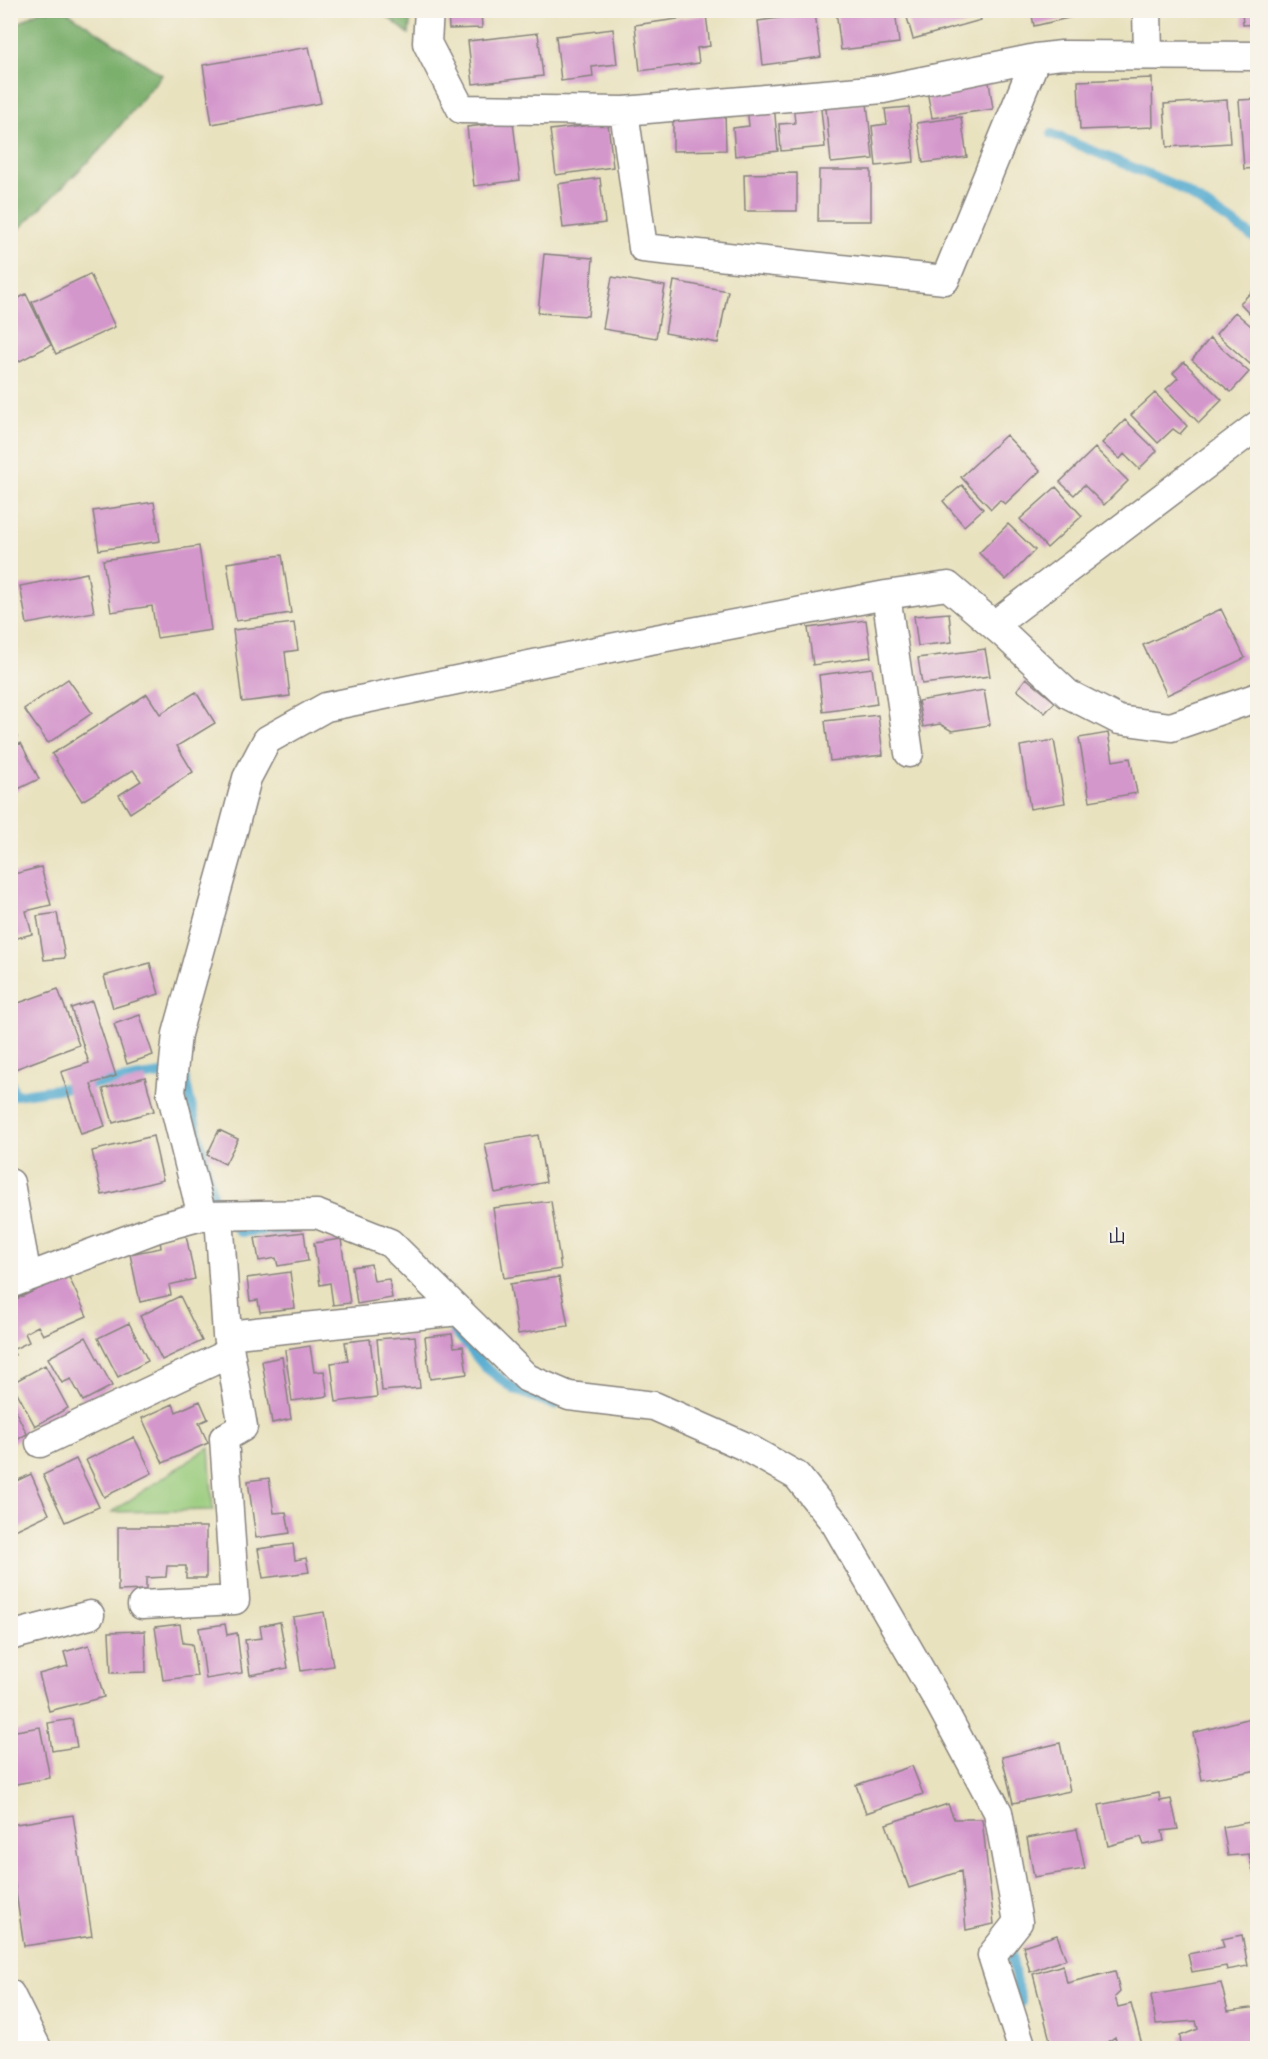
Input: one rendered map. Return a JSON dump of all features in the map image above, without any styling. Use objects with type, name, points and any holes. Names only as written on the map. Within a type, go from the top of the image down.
[{"type":"street","points":[[429,10],[427,43],[461,110],[624,111],[883,89],[1036,58],[1062,55],[1257,56]]},
{"type":"street","points":[[1147,10],[1148,54]]},
{"type":"street","points":[[624,111],[643,248],[945,280],[1036,58]]},
{"type":"street","points":[[993,625],[1257,425]]},
{"type":"street","points":[[142,1605],[235,1600],[224,1438],[243,1426],[210,1216],[171,1092],[177,1034],[247,778],[267,741],[326,707],[645,640],[886,595],[948,586],[1068,694],[1119,720],[1171,728],[1257,697]]},
{"type":"street","points":[[886,595],[909,753]]},
{"type":"street","points":[[10,1183],[19,1281],[158,1228],[210,1216],[317,1214],[390,1244],[527,1378],[569,1396],[654,1406],[744,1446],[798,1476],[835,1523],[940,1704],[998,1812],[1018,1922],[992,1955],[1022,2049]]},
{"type":"street","points":[[40,1443],[229,1344],[459,1311]]},
{"type":"street","points":[[10,1636],[90,1615]]},
{"type":"street","points":[[10,1994],[37,2049]]},
{"type":"green space","points":[[39,11],[66,11],[162,75],[99,151],[11,237],[11,28]]},
{"type":"green space","points":[[380,11],[411,11],[409,34]]},
{"type":"green space","points":[[209,1447],[213,1510],[112,1512]]},
{"type":"building","points":[[448,10],[481,10],[482,28],[449,29]]},
{"type":"building","points":[[495,10],[519,10],[519,12],[495,13]]},
{"type":"building","points":[[836,10],[895,10],[899,43],[841,50]]},
{"type":"building","points":[[905,10],[979,10],[981,20],[913,39]]},
{"type":"building","points":[[1031,10],[1098,10],[1098,11],[1034,26]]},
{"type":"building","points":[[1242,10],[1258,10],[1258,24],[1243,25]]},
{"type":"building","points":[[815,13],[821,57],[763,65],[758,21]]},
{"type":"building","points":[[706,15],[710,46],[697,48],[699,63],[640,71],[635,25]]},
{"type":"building","points":[[613,29],[617,64],[592,67],[593,77],[561,81],[556,36]]},
{"type":"building","points":[[538,33],[543,76],[473,84],[468,41]]},
{"type":"building","points":[[309,47],[321,103],[212,124],[203,65]]},
{"type":"building","points":[[988,75],[993,109],[932,118],[926,85]]},
{"type":"building","points":[[1152,78],[1153,127],[1080,130],[1078,81]]},
{"type":"building","points":[[1258,99],[1258,168],[1244,169],[1239,100]]},
{"type":"building","points":[[820,100],[825,147],[781,151],[779,124],[795,123],[793,103]]},
{"type":"building","points":[[1227,100],[1230,143],[1167,147],[1164,104]]},
{"type":"building","points":[[774,103],[778,151],[735,156],[733,128],[749,126],[747,106]]},
{"type":"building","points":[[867,103],[873,159],[831,163],[826,108]]},
{"type":"building","points":[[909,107],[914,162],[876,166],[872,126],[887,124],[885,109]]},
{"type":"building","points":[[725,112],[726,150],[673,151],[673,113]]},
{"type":"building","points":[[961,117],[967,157],[923,163],[917,123]]},
{"type":"building","points":[[513,122],[520,180],[474,186],[467,127]]},
{"type":"building","points":[[608,123],[613,167],[556,175],[550,130]]},
{"type":"building","points":[[819,170],[871,170],[871,221],[818,221]]},
{"type":"building","points":[[797,173],[797,211],[745,211],[744,174]]},
{"type":"building","points":[[600,178],[605,223],[563,228],[558,184]]},
{"type":"building","points":[[544,254],[593,258],[588,316],[538,313]]},
{"type":"building","points":[[90,274],[115,327],[56,354],[32,302]]},
{"type":"building","points":[[612,277],[665,286],[656,338],[603,329]]},
{"type":"building","points":[[674,281],[728,291],[718,343],[665,333]]},
{"type":"building","points":[[1258,286],[1258,322],[1240,303]]},
{"type":"building","points":[[26,294],[51,345],[10,366],[10,303]]},
{"type":"building","points":[[1235,312],[1258,332],[1258,357],[1250,364],[1216,334]]},
{"type":"building","points":[[1210,338],[1249,372],[1231,392],[1192,360]]},
{"type":"building","points":[[1184,362],[1222,400],[1199,423],[1166,389],[1178,378],[1173,373]]},
{"type":"building","points":[[1155,393],[1187,426],[1180,434],[1173,429],[1158,443],[1131,415]]},
{"type":"building","points":[[1125,420],[1157,451],[1139,469],[1124,454],[1120,459],[1102,443]]},
{"type":"building","points":[[1006,435],[1040,471],[1005,504],[1000,500],[991,509],[961,477]]},
{"type":"building","points":[[1095,448],[1128,481],[1104,505],[1084,485],[1074,495],[1060,482]]},
{"type":"building","points":[[962,485],[983,509],[964,526],[943,501]]},
{"type":"building","points":[[1056,487],[1082,516],[1047,548],[1020,519]]},
{"type":"building","points":[[154,502],[160,541],[99,550],[93,511]]},
{"type":"building","points":[[1008,524],[1035,550],[1006,580],[979,553]]},
{"type":"building","points":[[199,546],[211,630],[157,638],[152,606],[111,612],[103,560]]},
{"type":"building","points":[[282,555],[291,613],[236,621],[227,563]]},
{"type":"building","points":[[87,573],[94,612],[27,624],[20,586]]},
{"type":"building","points":[[1221,609],[1245,658],[1167,695],[1143,645]]},
{"type":"building","points":[[949,613],[952,642],[918,646],[914,616]]},
{"type":"building","points":[[866,620],[871,657],[813,665],[808,628]]},
{"type":"building","points":[[294,623],[298,650],[285,652],[290,696],[242,702],[233,630]]},
{"type":"building","points":[[985,649],[990,676],[922,684],[918,658]]},
{"type":"building","points":[[872,668],[877,704],[823,712],[819,675]]},
{"type":"building","points":[[1026,678],[1055,702],[1045,713],[1017,690]]},
{"type":"building","points":[[68,679],[92,713],[48,743],[24,709]]},
{"type":"building","points":[[984,690],[990,725],[952,731],[940,724],[923,727],[918,701]]},
{"type":"building","points":[[196,692],[215,723],[177,746],[193,772],[130,813],[119,795],[141,781],[133,770],[82,801],[52,754],[147,694],[160,714]]},
{"type":"building","points":[[878,715],[883,755],[830,761],[825,721]]},
{"type":"building","points":[[10,724],[17,737],[10,740]]},
{"type":"building","points":[[1108,733],[1113,761],[1130,758],[1137,793],[1090,801],[1079,738]]},
{"type":"building","points":[[1054,740],[1065,803],[1030,809],[1020,746]]},
{"type":"building","points":[[21,743],[39,779],[10,793],[10,748]]},
{"type":"building","points":[[41,867],[51,905],[26,911],[32,934],[10,940],[10,875]]},
{"type":"building","points":[[57,913],[65,958],[44,960],[37,916]]},
{"type":"building","points":[[150,963],[159,994],[113,1008],[104,976]]},
{"type":"building","points":[[58,989],[79,1045],[15,1069],[10,1058],[10,1006]]},
{"type":"building","points":[[92,1001],[116,1076],[91,1084],[105,1126],[81,1134],[61,1072],[89,1063],[71,1008]]},
{"type":"building","points":[[140,1015],[153,1055],[127,1064],[114,1024]]},
{"type":"building","points":[[145,1077],[154,1111],[113,1123],[103,1089]]},
{"type":"building","points":[[219,1130],[238,1139],[225,1164],[207,1155]]},
{"type":"building","points":[[538,1135],[546,1182],[495,1193],[485,1144]]},
{"type":"building","points":[[153,1136],[163,1180],[102,1195],[92,1151]]},
{"type":"building","points":[[551,1201],[561,1269],[504,1278],[493,1208]]},
{"type":"building","points":[[304,1232],[308,1261],[278,1266],[276,1258],[259,1261],[255,1238]]},
{"type":"building","points":[[186,1235],[195,1279],[169,1285],[171,1295],[140,1302],[130,1254],[161,1248],[160,1240]]},
{"type":"building","points":[[341,1239],[350,1303],[333,1305],[330,1283],[320,1285],[314,1243]]},
{"type":"building","points":[[371,1264],[374,1281],[389,1279],[392,1298],[357,1304],[352,1267]]},
{"type":"building","points":[[290,1272],[295,1308],[260,1312],[258,1300],[250,1301],[247,1278]]},
{"type":"building","points":[[68,1275],[87,1316],[43,1335],[38,1326],[25,1333],[29,1342],[12,1350],[15,1355],[10,1357],[10,1302]]},
{"type":"building","points":[[559,1277],[568,1326],[518,1334],[510,1284]]},
{"type":"building","points":[[180,1296],[202,1341],[162,1360],[140,1316]]},
{"type":"building","points":[[129,1323],[148,1361],[118,1377],[98,1338]]},
{"type":"building","points":[[452,1334],[454,1347],[463,1346],[467,1374],[430,1379],[425,1337]]},
{"type":"building","points":[[415,1336],[420,1388],[382,1391],[377,1339]]},
{"type":"building","points":[[86,1337],[112,1386],[83,1401],[71,1379],[62,1383],[48,1358]]},
{"type":"building","points":[[370,1339],[377,1397],[336,1402],[331,1363],[348,1361],[345,1342]]},
{"type":"building","points":[[310,1346],[314,1372],[324,1371],[328,1396],[292,1401],[285,1350]]},
{"type":"building","points":[[282,1357],[291,1419],[272,1423],[262,1361]]},
{"type":"building","points":[[45,1365],[68,1408],[35,1426],[12,1383]]},
{"type":"building","points":[[10,1400],[27,1434],[10,1444]]},
{"type":"building","points":[[200,1401],[208,1419],[199,1423],[208,1443],[163,1463],[142,1418],[173,1404],[176,1412]]},
{"type":"building","points":[[134,1437],[152,1473],[104,1497],[86,1460]]},
{"type":"building","points":[[76,1459],[99,1507],[65,1522],[43,1475]]},
{"type":"building","points":[[31,1474],[49,1514],[13,1531],[10,1526],[10,1484]]},
{"type":"building","points":[[269,1478],[274,1513],[286,1512],[290,1533],[256,1538],[248,1481]]},
{"type":"building","points":[[118,1527],[206,1527],[206,1578],[186,1578],[186,1566],[167,1566],[166,1577],[146,1578],[146,1590],[118,1591]]},
{"type":"building","points":[[293,1544],[295,1560],[306,1558],[309,1572],[263,1578],[258,1549]]},
{"type":"building","points":[[324,1612],[333,1666],[301,1671],[293,1617]]},
{"type":"building","points":[[280,1622],[288,1668],[250,1675],[245,1640],[262,1638],[260,1626]]},
{"type":"building","points":[[180,1624],[183,1643],[192,1644],[197,1676],[163,1680],[155,1627]]},
{"type":"building","points":[[225,1624],[227,1635],[237,1633],[242,1673],[206,1679],[199,1628]]},
{"type":"building","points":[[145,1631],[146,1672],[111,1673],[109,1632]]},
{"type":"building","points":[[89,1645],[104,1697],[49,1711],[39,1674],[68,1666],[64,1652]]},
{"type":"building","points":[[1251,1718],[1255,1728],[1258,1728],[1258,1770],[1202,1780],[1193,1733]]},
{"type":"building","points":[[72,1719],[77,1747],[52,1751],[48,1723]]},
{"type":"building","points":[[40,1727],[50,1778],[10,1785],[10,1732]]},
{"type":"building","points":[[1060,1743],[1070,1791],[1013,1803],[1002,1757]]},
{"type":"building","points":[[912,1766],[923,1794],[866,1813],[856,1785]]},
{"type":"building","points":[[1159,1793],[1160,1801],[1171,1799],[1178,1829],[1162,1831],[1164,1841],[1144,1845],[1141,1837],[1108,1846],[1099,1805]]},
{"type":"building","points":[[948,1804],[954,1819],[982,1819],[994,1924],[966,1930],[961,1871],[909,1888],[886,1824]]},
{"type":"building","points":[[73,1815],[92,1936],[24,1946],[10,1853],[10,1825]]},
{"type":"building","points":[[1250,1822],[1254,1840],[1258,1840],[1257,1889],[1249,1854],[1228,1856],[1223,1827]]},
{"type":"building","points":[[1077,1829],[1085,1869],[1034,1877],[1027,1838]]},
{"type":"building","points":[[1057,1935],[1066,1959],[1030,1972],[1023,1946]]},
{"type":"building","points":[[1242,1935],[1248,1966],[1227,1970],[1226,1966],[1192,1972],[1188,1954],[1224,1947],[1222,1939]]},
{"type":"building","points":[[1063,1965],[1067,1983],[1115,1971],[1120,1992],[1115,1997],[1118,2007],[1131,2004],[1143,2048],[1118,2048],[1115,2037],[1104,2045],[1105,2048],[1052,2048],[1033,1974]]},
{"type":"building","points":[[1221,1983],[1228,2011],[1258,2007],[1258,2048],[1181,2048],[1180,2036],[1198,2029],[1196,2021],[1156,2024],[1151,1995]]},
{"type":"waterway","points":[[1052,134],[1177,186],[1258,240]]},
{"type":"waterway","points":[[10,1081],[15,1095],[183,1071],[213,1198],[240,1232],[292,1228]]},
{"type":"waterway","points":[[443,1316],[485,1367],[514,1389],[555,1405]]},
{"type":"waterway","points":[[1008,1941],[1021,2002]]},
{"type":"district","name":"山","points":[[1117,1236]]}]
